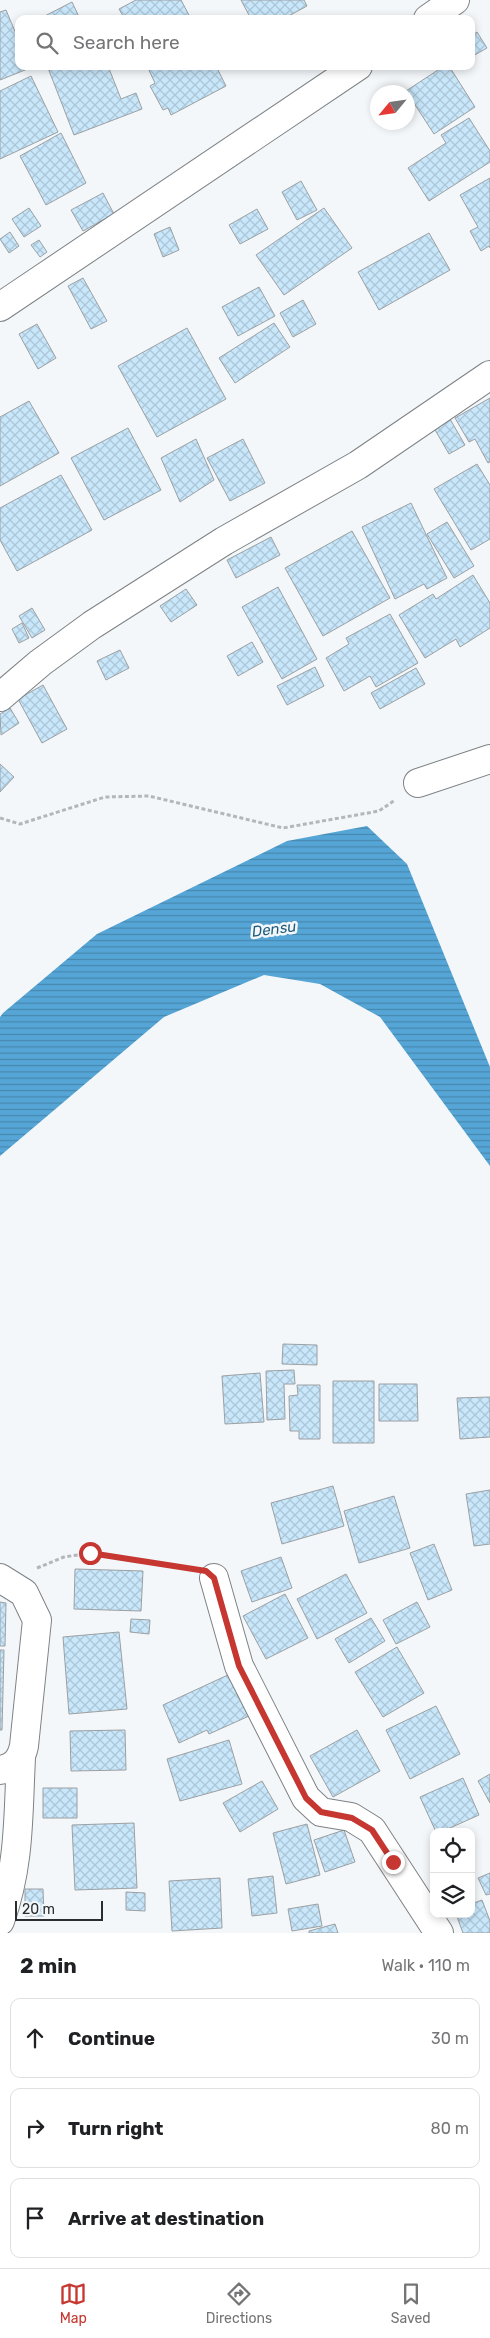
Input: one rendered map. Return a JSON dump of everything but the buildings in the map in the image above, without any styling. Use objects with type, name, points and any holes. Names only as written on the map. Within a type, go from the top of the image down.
[{"type":"street","points":[[434,15],[456,0]]},
{"type":"street","points":[[0,307],[352,70]]},
{"type":"street","points":[[0,698],[40,663],[92,625],[224,541],[358,465],[490,376]]},
{"type":"street","points":[[418,783],[490,759]]},
{"type":"street","points":[[214,1578],[239,1666],[306,1798],[321,1812],[352,1818],[372,1830],[439,1933]]},
{"type":"street","points":[[0,1921],[10,1893],[16,1864],[11,1764],[24,1746],[37,1620],[24,1593],[3,1579]]},
{"type":"path","points":[[0,818],[20,824],[104,797],[149,796],[283,828],[379,811],[418,783]]},
{"type":"path","points":[[3,1579],[64,1557],[90,1553],[206,1571],[214,1578]]},
{"type":"water","name":"Densu","points":[[367,826],[407,864],[490,1067],[490,1166],[380,1017],[320,984],[264,975],[164,1017],[0,1156],[0,1017],[3,1013],[97,934],[287,841]]},
{"type":"route","points":[[90,1553],[206,1571],[214,1578],[239,1666],[254,1700],[306,1798],[321,1812],[352,1818],[372,1830],[393,1862]]}]
